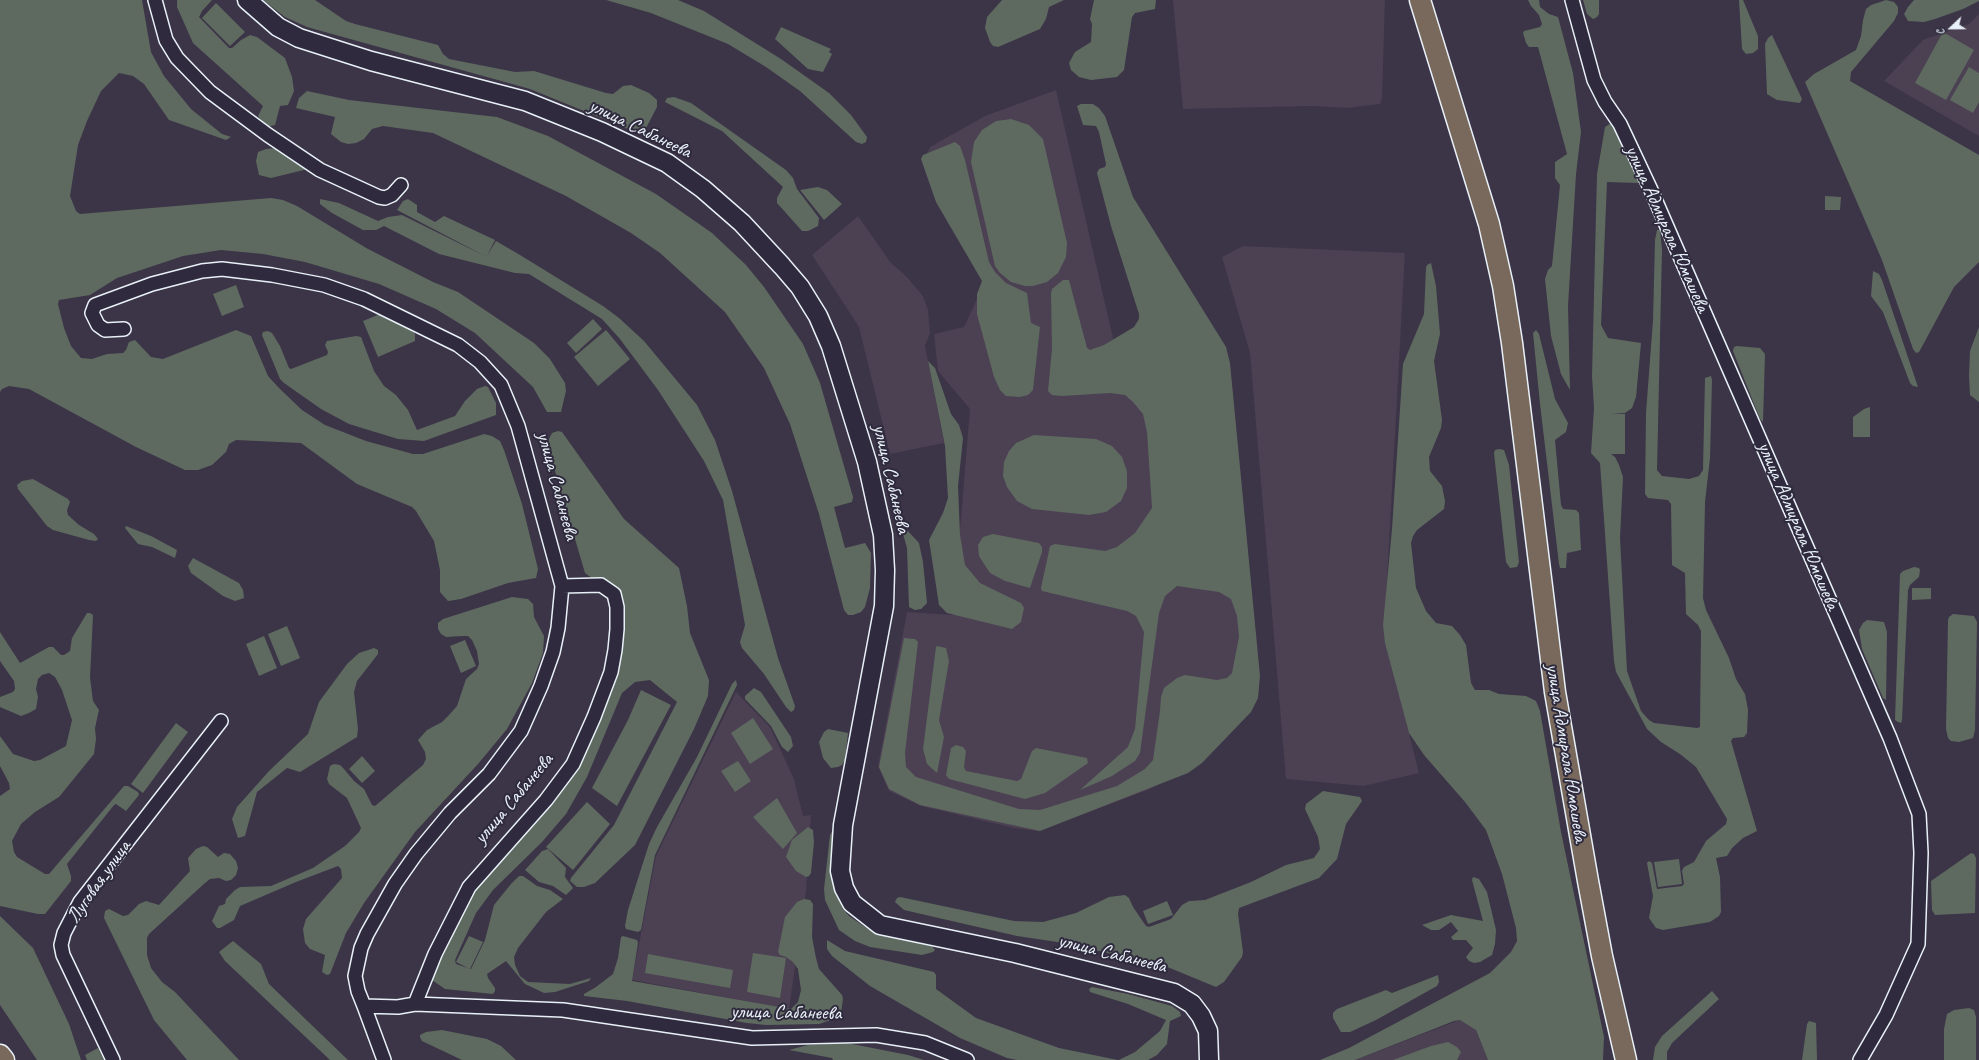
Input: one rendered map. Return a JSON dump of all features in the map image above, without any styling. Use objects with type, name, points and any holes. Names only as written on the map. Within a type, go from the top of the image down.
[{"type":"main road","name":"улица Адмирала Юмашева","points":[[1420,0],[1489,224],[1503,286],[1561,730],[1600,941],[1626,1060]]},
{"type":"main road","points":[[0,1055],[4,1060]]},
{"type":"street","points":[[155,0],[166,40],[177,58],[210,92],[268,136],[320,170],[379,197],[385,198],[392,195],[401,185]]},
{"type":"street","name":"улица Сабанеева","points":[[247,0],[278,27],[298,38],[370,61],[525,101],[602,132],[667,163],[703,189],[742,223],[782,266],[800,287],[818,316],[831,346],[866,462],[883,535],[885,570],[884,606],[843,825],[840,871],[844,888],[852,903],[880,925],[1015,953],[1174,993],[1192,1004],[1201,1016],[1208,1032],[1209,1060]]},
{"type":"street","name":"улица Адмирала Юмашева","points":[[1572,0],[1594,80],[1605,102],[1620,124],[1651,190],[1882,720],[1919,814],[1921,849],[1918,944],[1886,1015],[1860,1060]]},
{"type":"street","name":"улица Сабанеева","points":[[124,329],[105,330],[98,325],[92,313],[95,305],[152,284],[202,271],[222,269],[272,275],[324,285],[364,299],[458,345],[480,362],[501,385],[518,426],[562,586],[601,585],[614,594],[617,607],[617,629],[616,650],[611,672],[594,717],[573,764],[546,800],[469,887],[435,954],[415,1004],[562,1010],[752,1038],[876,1035],[925,1043],[967,1060]]},
{"type":"street","points":[[384,1060],[358,991],[355,976],[358,960],[367,934],[395,884],[416,854],[450,813],[489,774],[520,731],[538,692],[553,652],[558,628],[562,586]]},
{"type":"street","name":"Луговая улица","points":[[113,1060],[63,955],[61,945],[64,933],[80,902],[221,721]]},
{"type":"street","points":[[364,1006],[398,1007],[415,1004]]},
{"type":"shaded area","points":[[0,0],[142,0],[151,52],[164,76],[191,109],[222,134],[231,137],[226,140],[169,120],[144,84],[133,76],[119,73],[101,91],[78,145],[70,196],[76,211],[80,214],[271,198],[283,200],[297,206],[368,249],[433,282],[458,292],[534,343],[550,359],[565,383],[566,391],[561,412],[547,412],[533,387],[475,333],[436,309],[379,284],[305,262],[263,254],[221,250],[183,256],[117,278],[90,295],[59,300],[58,304],[64,328],[71,346],[81,358],[92,359],[107,354],[123,353],[129,342],[135,340],[151,357],[163,359],[236,330],[251,336],[268,376],[279,388],[302,410],[325,425],[366,441],[413,454],[423,454],[484,434],[492,436],[500,441],[504,450],[522,504],[538,569],[536,578],[508,583],[461,599],[448,601],[440,592],[440,570],[434,541],[416,511],[412,507],[357,484],[301,443],[236,440],[229,444],[226,452],[212,465],[198,470],[185,470],[136,447],[29,389],[9,386],[2,389],[0,392]]},
{"type":"shaded area","points":[[177,0],[212,0],[202,11],[199,17],[229,48],[232,48],[241,40],[250,35],[257,37],[285,58],[292,77],[294,91],[288,105],[280,106],[275,125],[266,127],[263,124],[258,116],[263,106],[193,43],[177,7]]},
{"type":"shaded area","points":[[263,0],[315,0],[346,21],[438,45],[443,54],[449,59],[515,72],[534,71],[613,94],[623,86],[631,85],[649,93],[657,100],[657,107],[645,130],[633,131],[530,89],[307,27],[285,17]]},
{"type":"shaded area","points":[[606,0],[678,0],[704,11],[781,59],[829,93],[851,115],[867,137],[866,142],[862,144],[856,142],[800,91],[766,67],[728,44],[651,13]]},
{"type":"shaded area","points":[[1002,0],[1064,0],[1049,7],[1046,19],[1040,29],[998,47],[993,46],[990,42],[985,28],[987,17]]},
{"type":"shaded area","points":[[1094,0],[1156,0],[1155,9],[1135,13],[1132,17],[1124,70],[1117,77],[1091,80],[1079,77],[1071,70],[1069,63],[1075,52],[1091,42],[1092,24],[1090,19]]},
{"type":"shaded area","points":[[1173,0],[1385,0],[1382,99],[1380,104],[1347,108],[1313,106],[1183,109]]},
{"type":"shaded area","points":[[1528,0],[1539,0],[1540,7],[1549,14],[1558,17],[1573,73],[1581,132],[1576,174],[1568,306],[1570,390],[1561,374],[1551,336],[1545,279],[1548,270],[1552,266],[1560,185],[1555,178],[1555,162],[1567,154],[1538,47],[1529,47],[1523,33],[1524,31],[1540,27],[1542,24],[1539,15]]},
{"type":"shaded area","points":[[1583,0],[1599,0],[1599,14],[1597,17],[1593,19],[1587,14]]},
{"type":"shaded area","points":[[1739,0],[1743,0],[1758,36],[1758,49],[1753,53],[1746,54],[1742,49]]},
{"type":"shaded area","points":[[1886,0],[1894,2],[1898,7],[1898,13],[1894,21],[1851,72],[1850,81],[1979,155],[1979,262],[1954,287],[1919,352],[1916,353],[1913,349],[1882,260],[1805,82],[1814,74],[1856,50],[1861,36],[1866,9],[1871,5]]},
{"type":"shaded area","points":[[1914,0],[1979,1],[1963,9],[1924,22],[1908,21],[1904,14]]},
{"type":"shaded area","points":[[216,3],[245,32],[230,46],[202,18]]},
{"type":"shaded area","points":[[1979,14],[1979,136],[1884,81],[1923,40],[1969,24]]},
{"type":"shaded area","points":[[781,27],[831,49],[829,52],[832,54],[823,72],[808,69],[775,39]]},
{"type":"shaded area","points":[[1943,32],[1974,50],[1946,100],[1915,83]]},
{"type":"shaded area","points":[[1772,35],[1802,99],[1800,103],[1777,100],[1767,94],[1765,44],[1768,38]]},
{"type":"shaded area","points":[[1969,67],[1979,73],[1979,102],[1973,113],[1950,100]]},
{"type":"shaded area","points":[[1056,90],[1124,386],[1231,483],[1242,668],[1188,769],[1150,789],[1038,831],[1014,828],[921,806],[889,791],[878,766],[907,612],[953,615],[970,409],[938,371],[934,334],[964,327],[977,299],[992,277],[926,156],[930,147],[985,116]]},
{"type":"shaded area","points":[[307,91],[349,100],[497,117],[548,136],[656,194],[712,233],[746,265],[764,287],[803,344],[820,383],[853,497],[852,502],[834,507],[845,548],[865,543],[871,553],[870,588],[865,607],[861,612],[848,615],[844,610],[819,514],[790,424],[764,368],[725,312],[660,253],[631,233],[566,196],[433,133],[383,126],[372,129],[364,139],[356,143],[348,144],[341,142],[331,134],[335,117],[296,108],[299,98]]},
{"type":"shaded area","points":[[674,97],[691,103],[786,170],[793,178],[797,189],[819,218],[818,226],[808,231],[802,231],[777,203],[777,198],[783,187],[722,131],[665,102],[667,98]]},
{"type":"shaded area","points":[[1081,104],[1093,104],[1099,108],[1105,116],[1133,197],[1226,347],[1230,363],[1260,676],[1258,698],[1251,712],[1202,763],[1188,773],[1040,831],[920,805],[889,789],[879,767],[904,638],[915,639],[918,642],[905,753],[906,767],[916,777],[1019,809],[1040,810],[1117,786],[1145,769],[1153,760],[1161,697],[1164,688],[1177,678],[1185,675],[1217,680],[1227,678],[1232,673],[1239,637],[1237,616],[1231,599],[1219,592],[1177,586],[1165,596],[1159,613],[1140,753],[1135,761],[1112,776],[1080,790],[1128,747],[1135,729],[1144,632],[1136,616],[1127,611],[1042,591],[1041,588],[1050,546],[1055,544],[1105,551],[1117,547],[1135,533],[1152,508],[1147,432],[1143,414],[1133,402],[1125,395],[1110,393],[1062,396],[1052,395],[1048,391],[1052,349],[1051,293],[1052,289],[1063,280],[1069,280],[1087,348],[1090,350],[1104,345],[1134,327],[1139,319],[1139,314],[1111,226],[1097,173],[1099,169],[1105,167],[1106,164],[1099,132],[1096,126],[1083,125],[1077,106]]},
{"type":"shaded area","points":[[1011,119],[1029,125],[1043,139],[1067,243],[1066,257],[1058,273],[1047,282],[1033,286],[1025,286],[1011,282],[1000,273],[995,266],[971,162],[974,142],[982,130],[996,121]]},
{"type":"shaded area","points":[[1611,123],[1614,124],[1640,181],[1638,183],[1607,182],[1601,325],[1608,338],[1641,343],[1636,397],[1632,408],[1625,413],[1612,413],[1625,414],[1625,454],[1611,454],[1615,457],[1623,477],[1620,538],[1627,671],[1641,711],[1649,720],[1654,723],[1697,728],[1700,727],[1701,631],[1698,625],[1686,614],[1685,573],[1672,565],[1671,504],[1668,500],[1648,498],[1645,494],[1646,413],[1653,320],[1655,240],[1657,230],[1660,230],[1662,249],[1657,470],[1662,476],[1689,479],[1699,476],[1703,470],[1705,378],[1711,376],[1710,458],[1705,502],[1703,598],[1706,610],[1729,658],[1736,679],[1745,694],[1748,710],[1747,733],[1744,737],[1733,738],[1731,741],[1757,831],[1743,838],[1732,848],[1727,856],[1716,858],[1720,877],[1721,912],[1719,916],[1710,922],[1663,930],[1656,928],[1649,918],[1653,896],[1647,863],[1649,861],[1652,863],[1657,889],[1682,886],[1684,884],[1682,871],[1684,867],[1694,862],[1706,841],[1726,824],[1727,819],[1696,767],[1680,754],[1661,742],[1647,729],[1616,672],[1614,661],[1600,463],[1591,453],[1594,408],[1592,376],[1597,174],[1605,127]]},
{"type":"shaded area","points":[[955,142],[960,146],[965,160],[989,262],[995,272],[1006,283],[1027,293],[1031,323],[1040,327],[1033,390],[1028,395],[1020,397],[1006,396],[1000,390],[994,377],[977,314],[977,294],[982,281],[936,202],[921,159],[923,155]]},
{"type":"shaded area","points":[[277,148],[308,169],[271,178],[259,175],[256,161],[258,152],[266,149]]},
{"type":"shaded area","points":[[818,187],[827,190],[842,204],[824,220],[800,190]]},
{"type":"shaded area","points":[[1825,196],[1841,197],[1840,210],[1825,210]]},
{"type":"shaded area","points":[[320,199],[339,203],[378,221],[388,217],[402,215],[487,257],[397,210],[403,201],[408,199],[417,205],[417,212],[435,222],[444,216],[495,240],[487,256],[496,241],[520,255],[603,306],[619,318],[644,341],[697,405],[715,440],[732,491],[778,658],[795,706],[794,710],[791,712],[786,707],[764,674],[742,648],[740,642],[745,625],[723,500],[704,461],[658,390],[620,339],[602,319],[529,274],[515,273],[439,254],[384,226],[376,230],[363,230],[332,213],[320,204]]},
{"type":"shaded area","points":[[858,216],[891,263],[906,276],[923,296],[928,310],[930,333],[925,346],[944,443],[890,454],[859,327],[812,255]]},
{"type":"shaded area","points":[[1243,246],[1405,253],[1384,634],[1419,773],[1364,786],[1286,779],[1250,353],[1222,257]]},
{"type":"shaded area","points":[[1431,263],[1436,286],[1440,334],[1434,361],[1442,420],[1441,428],[1429,457],[1430,471],[1442,486],[1445,501],[1444,509],[1417,530],[1413,536],[1411,543],[1416,588],[1426,611],[1436,623],[1452,626],[1466,645],[1471,683],[1475,690],[1489,690],[1499,694],[1526,696],[1536,701],[1540,711],[1561,832],[1604,1037],[1603,1060],[1488,1060],[1476,1030],[1460,1020],[1454,1021],[1355,1060],[1320,1060],[1349,1048],[1490,973],[1511,952],[1517,941],[1516,928],[1502,874],[1486,830],[1465,802],[1424,755],[1409,733],[1385,643],[1383,625],[1392,529],[1403,364],[1424,314],[1426,268],[1427,265]]},
{"type":"shaded area","points":[[1873,271],[1879,274],[1882,280],[1918,387],[1913,386],[1910,383],[1883,312],[1871,296]]},
{"type":"shaded area","points":[[236,285],[244,307],[222,316],[213,294]]},
{"type":"shaded area","points":[[380,314],[410,327],[415,334],[415,341],[378,357],[363,321]]},
{"type":"shaded area","points":[[593,319],[602,329],[576,353],[567,343]]},
{"type":"shaded area","points":[[1979,327],[1979,402],[1970,395],[1969,376],[1970,351]]},
{"type":"shaded area","points":[[606,330],[630,359],[598,386],[574,357]]},
{"type":"shaded area","points":[[1536,330],[1539,334],[1555,399],[1568,423],[1566,432],[1555,440],[1561,505],[1563,509],[1576,510],[1579,513],[1581,550],[1567,553],[1566,568],[1560,568],[1559,564],[1533,333]]},
{"type":"shaded area","points":[[268,331],[272,333],[280,346],[289,368],[291,369],[327,355],[328,352],[325,345],[327,341],[356,336],[361,337],[374,371],[384,386],[396,395],[408,410],[417,430],[455,416],[465,401],[477,389],[485,386],[488,387],[496,403],[496,415],[424,441],[398,439],[349,424],[321,409],[280,379],[262,335],[263,332]]},
{"type":"shaded area","points":[[1734,347],[1760,348],[1765,354],[1763,422],[1760,419],[1733,351]]},
{"type":"shaded area","points":[[928,361],[935,368],[951,414],[959,425],[963,438],[958,486],[960,535],[965,565],[980,583],[1021,603],[1024,608],[1021,622],[1012,629],[947,613],[939,605],[929,540],[943,513],[948,498],[945,446]]},
{"type":"shaded area","points":[[1870,407],[1870,437],[1853,437],[1853,417],[1864,409]]},
{"type":"shaded area","points":[[558,431],[562,432],[624,519],[679,568],[687,606],[690,633],[709,680],[708,696],[694,729],[635,845],[595,883],[584,887],[577,887],[570,881],[571,878],[614,825],[677,702],[650,680],[635,682],[622,693],[587,777],[566,814],[542,842],[493,890],[476,913],[455,960],[456,964],[471,969],[485,940],[494,905],[519,876],[523,876],[537,886],[550,890],[563,899],[546,912],[518,948],[514,957],[515,965],[520,976],[528,982],[570,984],[591,978],[589,981],[555,992],[544,993],[525,984],[506,961],[487,974],[495,988],[493,994],[445,989],[432,980],[463,901],[576,764],[619,673],[623,605],[621,591],[609,581],[603,579],[593,579],[585,573],[548,447],[548,441],[552,433]]},
{"type":"shaded area","points":[[1034,435],[1096,439],[1112,446],[1122,457],[1127,471],[1127,488],[1121,501],[1106,512],[1089,515],[1032,509],[1017,501],[1007,487],[1003,476],[1004,462],[1009,451],[1016,443]]},
{"type":"shaded area","points":[[1495,450],[1504,450],[1509,465],[1519,562],[1517,567],[1510,568],[1506,562],[1494,453]]},
{"type":"shaded area","points":[[33,479],[68,499],[70,502],[67,510],[68,515],[79,525],[94,534],[98,539],[96,541],[89,540],[53,530],[47,526],[18,489],[17,485],[22,481]]},
{"type":"shaded area","points":[[897,513],[906,529],[919,543],[923,562],[927,603],[921,609],[915,610],[909,607],[907,548]]},
{"type":"shaded area","points":[[126,526],[151,536],[177,550],[175,558],[152,547],[138,544],[125,528]]},
{"type":"shaded area","points":[[993,534],[1039,543],[1042,547],[1042,552],[1030,588],[1005,581],[990,573],[979,556],[978,545],[983,537]]},
{"type":"shaded area","points":[[193,558],[239,583],[243,590],[244,598],[235,601],[223,596],[191,573],[188,566]]},
{"type":"shaded area","points":[[1914,567],[1919,568],[1920,570],[1919,577],[1910,585],[1908,590],[1901,723],[1895,720],[1900,574],[1903,571]]},
{"type":"shaded area","points":[[1912,588],[1931,588],[1931,599],[1912,600]]},
{"type":"shaded area","points":[[512,597],[528,599],[533,604],[534,617],[544,636],[543,653],[532,683],[507,729],[478,764],[415,832],[364,903],[346,933],[330,974],[327,975],[322,972],[325,955],[310,949],[305,943],[303,929],[306,919],[342,878],[341,869],[338,866],[240,906],[234,920],[220,928],[217,928],[212,921],[219,906],[225,904],[226,899],[235,890],[240,887],[271,886],[313,868],[345,846],[359,832],[361,828],[347,798],[329,784],[327,779],[330,766],[334,764],[340,765],[354,781],[364,789],[372,805],[375,806],[423,765],[426,759],[425,752],[418,740],[427,730],[442,722],[457,706],[466,679],[477,669],[479,664],[477,651],[472,640],[468,636],[446,637],[441,634],[438,629],[438,623],[443,619]]},
{"type":"shaded area","points":[[87,613],[93,615],[90,678],[93,701],[99,710],[95,728],[96,739],[94,754],[59,797],[35,812],[21,824],[12,841],[14,852],[17,857],[45,874],[49,874],[124,786],[128,786],[138,792],[139,795],[126,811],[116,804],[114,805],[67,864],[71,881],[45,914],[38,914],[0,906],[0,796],[10,789],[9,783],[0,766],[0,736],[13,754],[34,761],[40,760],[66,746],[72,720],[62,690],[55,677],[49,673],[42,675],[38,679],[36,689],[38,697],[36,709],[21,716],[0,707],[0,697],[13,692],[15,689],[14,681],[0,661],[0,632],[20,663],[49,647],[53,647],[61,655],[64,655],[70,651],[72,638]]},
{"type":"shaded area","points":[[1953,614],[1974,616],[1977,622],[1975,730],[1973,738],[1959,742],[1951,741],[1948,738],[1946,729],[1948,620]]},
{"type":"shaded area","points":[[1867,620],[1884,622],[1887,632],[1886,700],[1883,698],[1862,649],[1859,630],[1863,623]]},
{"type":"shaded area","points":[[287,626],[300,658],[281,666],[268,634]]},
{"type":"shaded area","points":[[264,636],[277,668],[259,676],[246,644]]},
{"type":"shaded area","points":[[465,640],[476,666],[461,673],[450,646]]},
{"type":"shaded area","points":[[937,646],[946,648],[949,661],[939,720],[944,737],[937,773],[927,764],[923,749]]},
{"type":"shaded area","points":[[374,648],[378,650],[378,654],[357,681],[354,692],[358,729],[357,737],[300,772],[287,768],[257,792],[245,836],[238,838],[232,819],[237,807],[269,771],[308,734],[319,702],[347,664],[359,653]]},
{"type":"shaded area","points":[[736,680],[737,685],[655,855],[641,930],[638,932],[626,929],[625,926],[628,910],[649,844],[657,827],[697,757],[732,684]]},
{"type":"shaded area","points":[[754,688],[761,692],[791,737],[793,746],[788,752],[782,747],[771,726],[745,699],[745,696]]},
{"type":"shaded area","points":[[641,690],[671,705],[617,806],[592,788],[628,720]]},
{"type":"shaded area","points":[[736,692],[770,727],[794,779],[803,816],[811,815],[806,891],[789,1009],[632,980],[656,856]]},
{"type":"shaded area","points":[[753,718],[773,749],[750,764],[731,733]]},
{"type":"shaded area","points":[[176,723],[188,732],[143,793],[131,784]]},
{"type":"shaded area","points":[[828,729],[848,733],[845,760],[842,765],[838,767],[831,768],[823,758],[819,742],[824,732]]},
{"type":"shaded area","points":[[956,745],[963,747],[966,751],[964,767],[966,771],[1017,781],[1021,779],[1032,751],[1036,748],[1087,758],[1088,763],[1045,793],[1025,799],[949,779],[946,775],[951,748]]},
{"type":"shaded area","points":[[362,756],[375,771],[362,783],[349,769]]},
{"type":"shaded area","points":[[738,761],[751,781],[735,792],[721,771]]},
{"type":"shaded area","points":[[1323,791],[1360,797],[1362,801],[1346,824],[1337,859],[1319,878],[1239,908],[1238,914],[1243,952],[1242,957],[1224,982],[1216,987],[1165,966],[1064,943],[1017,936],[904,910],[895,902],[897,898],[900,897],[1014,921],[1043,922],[1076,913],[1109,897],[1125,895],[1129,898],[1133,907],[1146,926],[1149,927],[1171,919],[1182,905],[1189,901],[1205,900],[1251,882],[1286,865],[1314,858],[1320,849],[1318,837],[1305,809],[1306,804]]},
{"type":"shaded area","points":[[777,798],[797,833],[783,849],[753,817]]},
{"type":"shaded area","points":[[587,802],[610,824],[573,870],[546,847]]},
{"type":"shaded area","points":[[808,827],[813,830],[814,842],[811,873],[806,877],[796,871],[786,857],[792,840]]},
{"type":"shaded area","points":[[832,831],[834,831],[836,893],[843,909],[849,916],[868,929],[932,946],[935,950],[933,952],[922,955],[870,947],[855,941],[839,930],[825,900],[824,889],[830,835]]},
{"type":"shaded area","points":[[203,846],[207,847],[218,857],[224,853],[230,854],[236,861],[238,868],[236,875],[231,880],[226,881],[219,878],[210,879],[205,883],[149,934],[147,938],[147,955],[151,968],[162,982],[175,992],[239,1060],[187,1060],[154,1020],[104,918],[105,911],[109,909],[123,916],[128,915],[139,904],[146,901],[159,905],[190,871],[188,858],[196,849]]},
{"type":"shaded area","points":[[548,849],[566,868],[565,877],[573,888],[566,895],[553,886],[539,882],[525,870],[542,851]]},
{"type":"shaded area","points":[[1971,853],[1974,854],[1976,858],[1975,913],[1935,915],[1932,910],[1931,881]]},
{"type":"shaded area","points":[[1679,859],[1682,884],[1658,887],[1654,862]]},
{"type":"shaded area","points":[[1473,877],[1479,879],[1487,892],[1496,930],[1495,944],[1492,955],[1480,962],[1474,963],[1469,961],[1466,957],[1473,948],[1466,940],[1453,940],[1451,937],[1458,931],[1451,922],[1439,930],[1431,930],[1422,925],[1451,915],[1483,921],[1472,880]]},
{"type":"shaded area","points":[[804,899],[810,900],[813,904],[812,937],[819,969],[842,995],[843,999],[841,1013],[837,1018],[819,1024],[766,1025],[747,1023],[627,1001],[584,996],[584,994],[613,974],[618,958],[621,937],[623,936],[637,940],[638,943],[632,981],[791,1009],[798,1002],[801,990],[798,969],[793,962],[780,955],[778,952],[785,917],[797,902]]},
{"type":"shaded area","points":[[1167,901],[1173,915],[1148,924],[1143,911]]},
{"type":"shaded area","points":[[0,916],[33,948],[69,1024],[81,1060],[37,1060],[0,1005]]},
{"type":"shaded area","points":[[469,936],[483,942],[470,969],[456,962]]},
{"type":"shaded area","points":[[827,940],[845,951],[934,972],[936,975],[936,989],[976,1018],[1059,1048],[1118,1060],[1017,1060],[1007,1058],[960,1038],[870,986],[832,956],[827,949]]},
{"type":"shaded area","points":[[233,941],[261,964],[269,984],[348,1060],[330,1060],[225,961],[219,952]]},
{"type":"shaded area","points":[[753,953],[786,958],[780,998],[747,992]]},
{"type":"shaded area","points":[[648,954],[733,970],[730,988],[645,973]]},
{"type":"shaded area","points":[[1438,975],[1439,982],[1437,986],[1376,1020],[1350,1032],[1341,1032],[1333,1018],[1333,1013],[1337,1009],[1386,990],[1392,993]]},
{"type":"shaded area","points":[[1092,987],[1128,994],[1172,1006],[1180,1012],[1181,1016],[1170,1021],[1167,1044],[1157,1055],[1148,1060],[1119,1060],[1135,1052],[1160,1031],[1166,1020],[1128,1004],[1090,992],[1089,989]]},
{"type":"shaded area","points":[[1712,991],[1719,999],[1672,1043],[1667,1052],[1667,1060],[1653,1060],[1655,1047],[1662,1036]]},
{"type":"shaded area","points":[[1969,1008],[1974,1010],[1976,1017],[1976,1060],[1944,1060],[1944,1029],[1947,1014],[1954,1010]]},
{"type":"shaded area","points":[[1470,1016],[1488,1060],[1355,1060]]},
{"type":"shaded area","points":[[1809,1021],[1816,1023],[1817,1060],[1802,1060],[1807,1024]]},
{"type":"shaded area","points":[[442,1030],[487,1039],[501,1046],[516,1060],[462,1060],[422,1041],[420,1037],[420,1035],[426,1032]]},
{"type":"shaded area","points":[[1448,1042],[1457,1047],[1461,1052],[1457,1060],[1393,1060],[1431,1046]]},
{"type":"shaded area","points":[[847,1043],[908,1055],[924,1060],[833,1060],[832,1058],[789,1050],[808,1045]]},
{"type":"shaded area","points":[[98,1048],[104,1060],[87,1060],[85,1055]]}]
